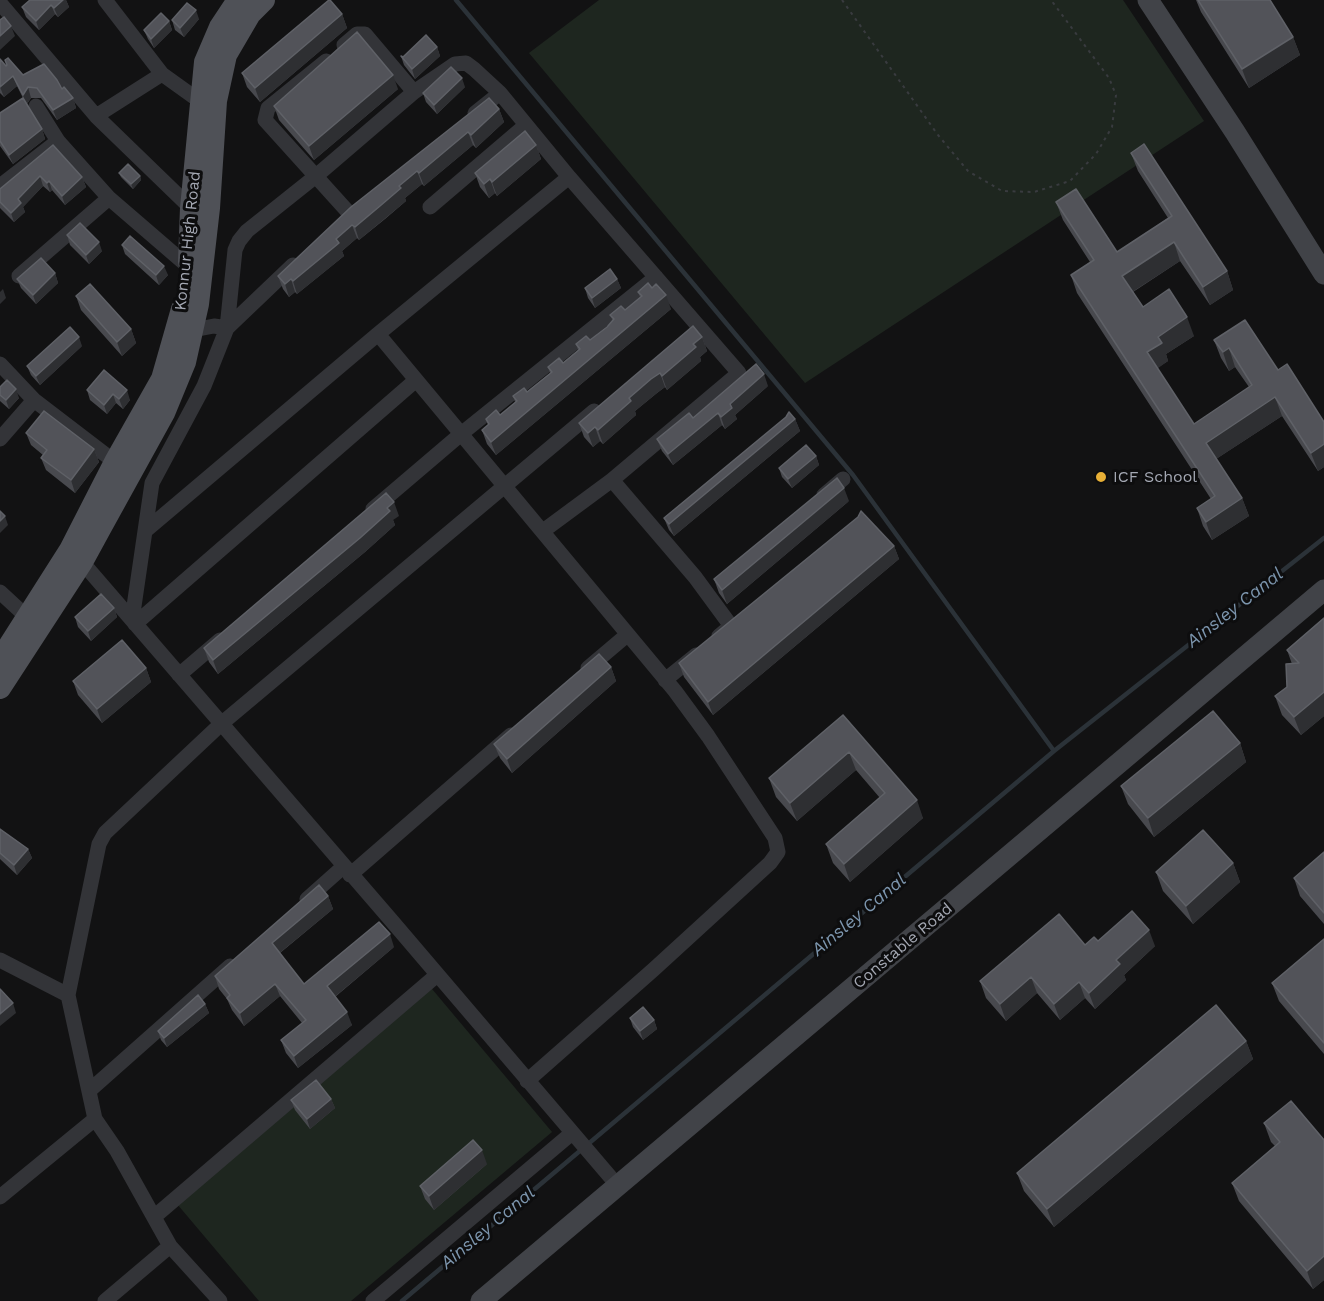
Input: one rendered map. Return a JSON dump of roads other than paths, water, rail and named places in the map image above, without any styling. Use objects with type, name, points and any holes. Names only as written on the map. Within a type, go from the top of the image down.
[{"type":"main road","name":"Konnur High Road","points":[[0,660],[70,550],[115,462],[162,379],[181,317],[189,267],[191,208],[206,62],[220,27],[238,0]]},
{"type":"main road","points":[[0,688],[81,562],[164,413],[185,362],[200,294],[216,101],[226,55],[250,14],[264,0]]},
{"type":"street","points":[[105,0],[162,74],[201,102]]},
{"type":"street","points":[[1148,0],[1235,132],[1324,274]]},
{"type":"street","points":[[0,3],[96,116],[191,208]]},
{"type":"street","points":[[350,213],[265,120],[268,108],[357,34],[365,34],[414,93]]},
{"type":"street","points":[[133,622],[152,483],[204,386],[227,328],[235,250],[239,241],[247,231],[414,93],[455,64],[466,63],[500,93],[569,177],[657,277],[692,328],[739,373],[612,480],[543,531]]},
{"type":"street","points":[[96,116],[162,74]]},
{"type":"street","points":[[465,122],[500,93]]},
{"type":"street","points":[[36,106],[58,141],[109,198],[189,267]]},
{"type":"street","points":[[430,207],[526,125]]},
{"type":"street","points":[[0,186],[58,141]]},
{"type":"street","points":[[145,531],[378,334],[569,177]]},
{"type":"street","points":[[19,276],[109,198]]},
{"type":"street","points":[[227,328],[300,259]]},
{"type":"street","points":[[361,519],[461,434],[657,277]]},
{"type":"street","points":[[192,330],[214,326],[227,328]]},
{"type":"street","points":[[378,334],[665,680],[741,784],[775,838],[778,852],[770,863],[687,940],[527,1081]]},
{"type":"street","points":[[0,364],[34,400],[115,462]]},
{"type":"street","points":[[133,622],[416,380]]},
{"type":"street","points":[[0,439],[34,400]]},
{"type":"street","points":[[220,1301],[170,1246],[117,1151],[95,1119],[68,995],[101,838],[221,724],[606,401]]},
{"type":"street","points":[[816,502],[843,479]]},
{"type":"street","points":[[612,480],[659,525],[736,622],[665,680]]},
{"type":"street","points":[[81,562],[618,1186]]},
{"type":"street","name":"Constable Road","points":[[481,1301],[1324,590]]},
{"type":"street","points":[[0,592],[27,616]]},
{"type":"street","points":[[179,675],[234,628]]},
{"type":"street","points":[[573,681],[627,635]]},
{"type":"street","points":[[300,905],[347,871],[520,728]]},
{"type":"street","points":[[89,1091],[238,960]]},
{"type":"street","points":[[2,964],[68,995]]},
{"type":"street","points":[[154,1216],[437,975]]},
{"type":"street","points":[[0,1197],[95,1119]]},
{"type":"street","points":[[374,1301],[580,1142]]},
{"type":"street","points":[[105,1301],[170,1246]]},
{"type":"waterway","points":[[456,0],[853,475],[1054,751]]},
{"type":"waterway","name":"Ainsley Canal","points":[[402,1301],[1054,751],[1324,538]]},
{"type":"place","name":"ICF School","points":[[1101,477]]}]
